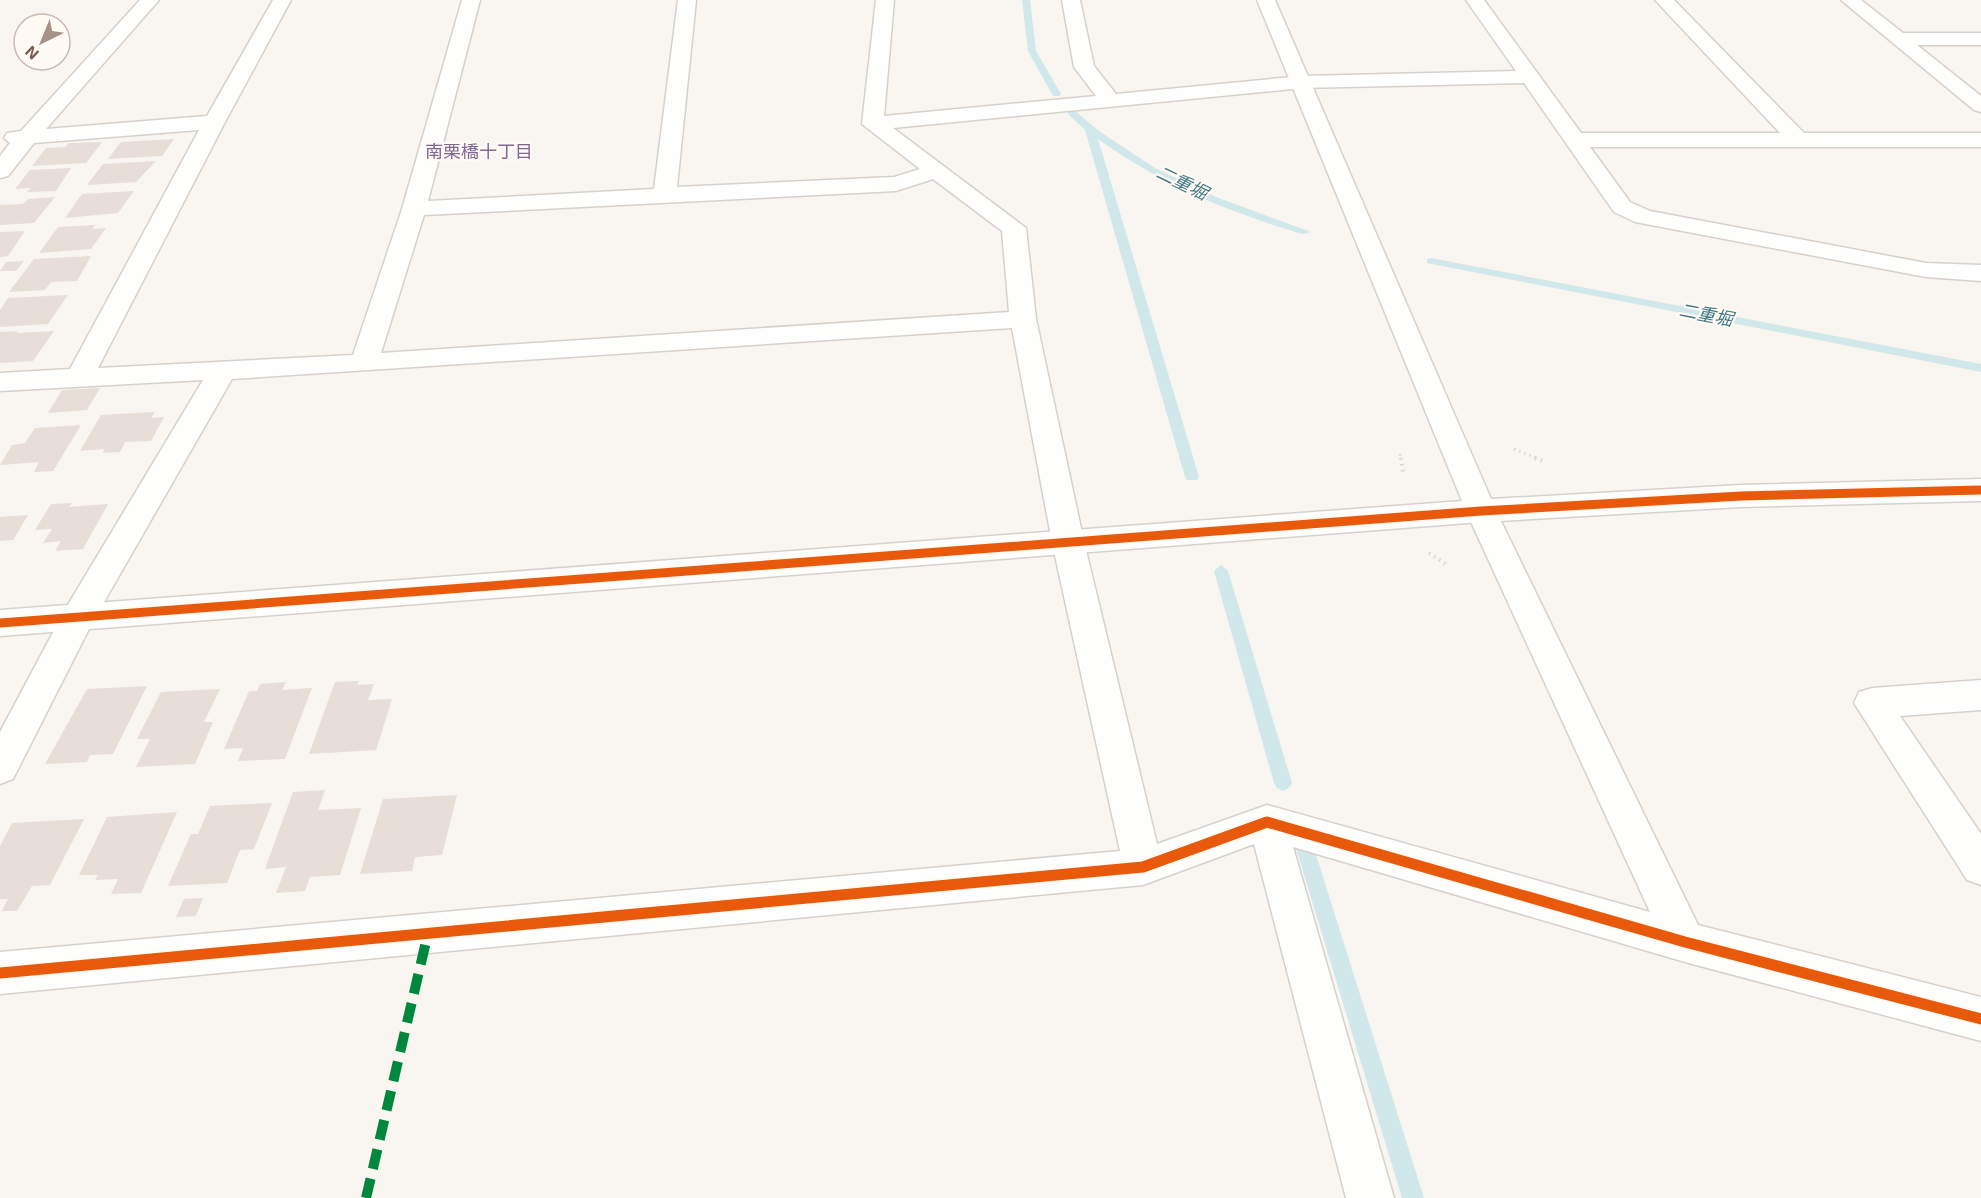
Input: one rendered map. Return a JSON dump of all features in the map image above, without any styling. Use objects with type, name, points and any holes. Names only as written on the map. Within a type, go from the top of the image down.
[{"type":"street","points":[[0,171],[27,137],[150,0]]},
{"type":"street","points":[[79,378],[214,122],[282,0]]},
{"type":"street","points":[[664,195],[687,0]]},
{"type":"street","points":[[873,124],[885,0]]},
{"type":"street","points":[[1071,0],[1084,68],[1111,101]]},
{"type":"street","points":[[1266,0],[1481,511],[1685,942]]},
{"type":"street","points":[[1475,0],[1622,207],[1643,218],[1926,270],[1981,273]]},
{"type":"street","points":[[1664,0],[1797,139]]},
{"type":"street","points":[[1850,0],[1981,106]]},
{"type":"street","points":[[364,363],[414,209],[477,1]]},
{"type":"street","points":[[1898,39],[1981,39]]},
{"type":"street","points":[[873,124],[1302,82],[1529,77]]},
{"type":"street","points":[[0,139],[214,122]]},
{"type":"street","points":[[873,124],[1014,228],[1023,319],[1068,542],[1143,867]]},
{"type":"street","points":[[1574,140],[1981,140]]},
{"type":"street","points":[[414,209],[896,184],[936,171]]},
{"type":"street","points":[[0,382],[364,363],[1023,319]]},
{"type":"street","points":[[0,768],[78,617],[223,370]]},
{"type":"street","points":[[0,623],[1481,511],[1741,496],[1981,490]]},
{"type":"street","points":[[1981,695],[1872,703],[1981,867]]},
{"type":"street","points":[[1267,822],[1370,1198]]},
{"type":"street","points":[[0,972],[1143,867],[1267,822],[1685,942],[1981,1019]]},
{"type":"path","points":[[1514,448],[1543,461]]},
{"type":"path","points":[[1400,454],[1403,472]]},
{"type":"path","points":[[1426,551],[1447,565]]},
{"type":"building","points":[[174,139],[162,156],[108,159],[121,142]]},
{"type":"building","points":[[102,142],[86,163],[32,166],[46,148],[65,147],[69,143]]},
{"type":"building","points":[[156,161],[136,182],[87,185],[103,164]]},
{"type":"building","points":[[71,168],[56,191],[27,192],[31,188],[15,189],[30,170]]},
{"type":"building","points":[[134,191],[118,213],[65,218],[82,194]]},
{"type":"building","points":[[55,197],[34,223],[0,225],[0,205],[23,204],[28,199]]},
{"type":"building","points":[[95,225],[92,229],[106,228],[91,249],[39,253],[58,227]]},
{"type":"building","points":[[25,231],[8,256],[0,257],[0,232]]},
{"type":"building","points":[[91,256],[77,281],[51,282],[45,290],[9,292],[34,259]]},
{"type":"building","points":[[24,261],[16,271],[0,271],[6,262]]},
{"type":"building","points":[[68,295],[48,324],[0,327],[0,310],[8,298]]},
{"type":"building","points":[[18,331],[16,333],[54,331],[33,361],[0,363],[0,332]]},
{"type":"building","points":[[100,388],[87,410],[48,413],[62,390]]},
{"type":"building","points":[[155,412],[151,418],[164,417],[151,441],[125,442],[120,452],[103,453],[104,449],[80,451],[101,415]]},
{"type":"building","points":[[81,425],[53,471],[34,472],[39,462],[0,465],[12,445],[25,443],[35,428]]},
{"type":"building","points":[[72,503],[69,507],[108,504],[83,549],[55,551],[61,541],[43,543],[52,529],[35,530],[51,504]]},
{"type":"building","points":[[28,515],[13,540],[0,541],[0,517]]},
{"type":"building","points":[[359,681],[357,685],[374,684],[368,700],[392,699],[376,750],[309,754],[335,682]]},
{"type":"building","points":[[286,682],[282,690],[312,688],[285,759],[238,761],[243,748],[224,749],[249,691],[257,691],[260,684]]},
{"type":"building","points":[[147,686],[113,754],[90,755],[87,762],[45,764],[87,689]]},
{"type":"building","points":[[220,689],[204,722],[213,722],[195,764],[136,767],[150,739],[137,739],[161,692]]},
{"type":"building","points":[[325,790],[318,810],[361,808],[340,875],[310,877],[305,891],[276,893],[286,867],[265,869],[293,792]]},
{"type":"building","points":[[457,795],[442,855],[415,857],[412,871],[360,874],[383,799]]},
{"type":"building","points":[[272,803],[254,849],[240,850],[227,883],[168,886],[191,834],[198,834],[210,806]]},
{"type":"building","points":[[177,812],[141,893],[111,894],[118,879],[95,880],[98,875],[79,875],[107,817]]},
{"type":"building","points":[[84,819],[50,885],[32,886],[17,911],[2,911],[8,899],[0,899],[0,846],[12,823]]},
{"type":"building","points":[[203,898],[196,916],[176,917],[184,899]]},
{"type":"waterway","name":"二重堀","points":[[1026,0],[1032,51],[1056,94]]},
{"type":"waterway","name":"二重堀","points":[[1071,112],[1122,152],[1181,186],[1244,212],[1306,232]]},
{"type":"waterway","points":[[1090,130],[1192,477]]},
{"type":"waterway","name":"二重堀","points":[[1431,261],[1981,368]]},
{"type":"waterway","points":[[1221,571],[1283,783]]},
{"type":"waterway","points":[[1304,845],[1413,1198]]},
{"type":"marked path","points":[[366,1198],[428,933]]},
{"type":"cycle path","points":[[0,623],[1481,511],[1741,496],[1981,490]]},
{"type":"cycle path","points":[[0,973],[1143,867],[1267,822],[1685,942],[1981,1019]]},
{"type":"district","name":"南栗橋十丁目","points":[[479,152]]}]
